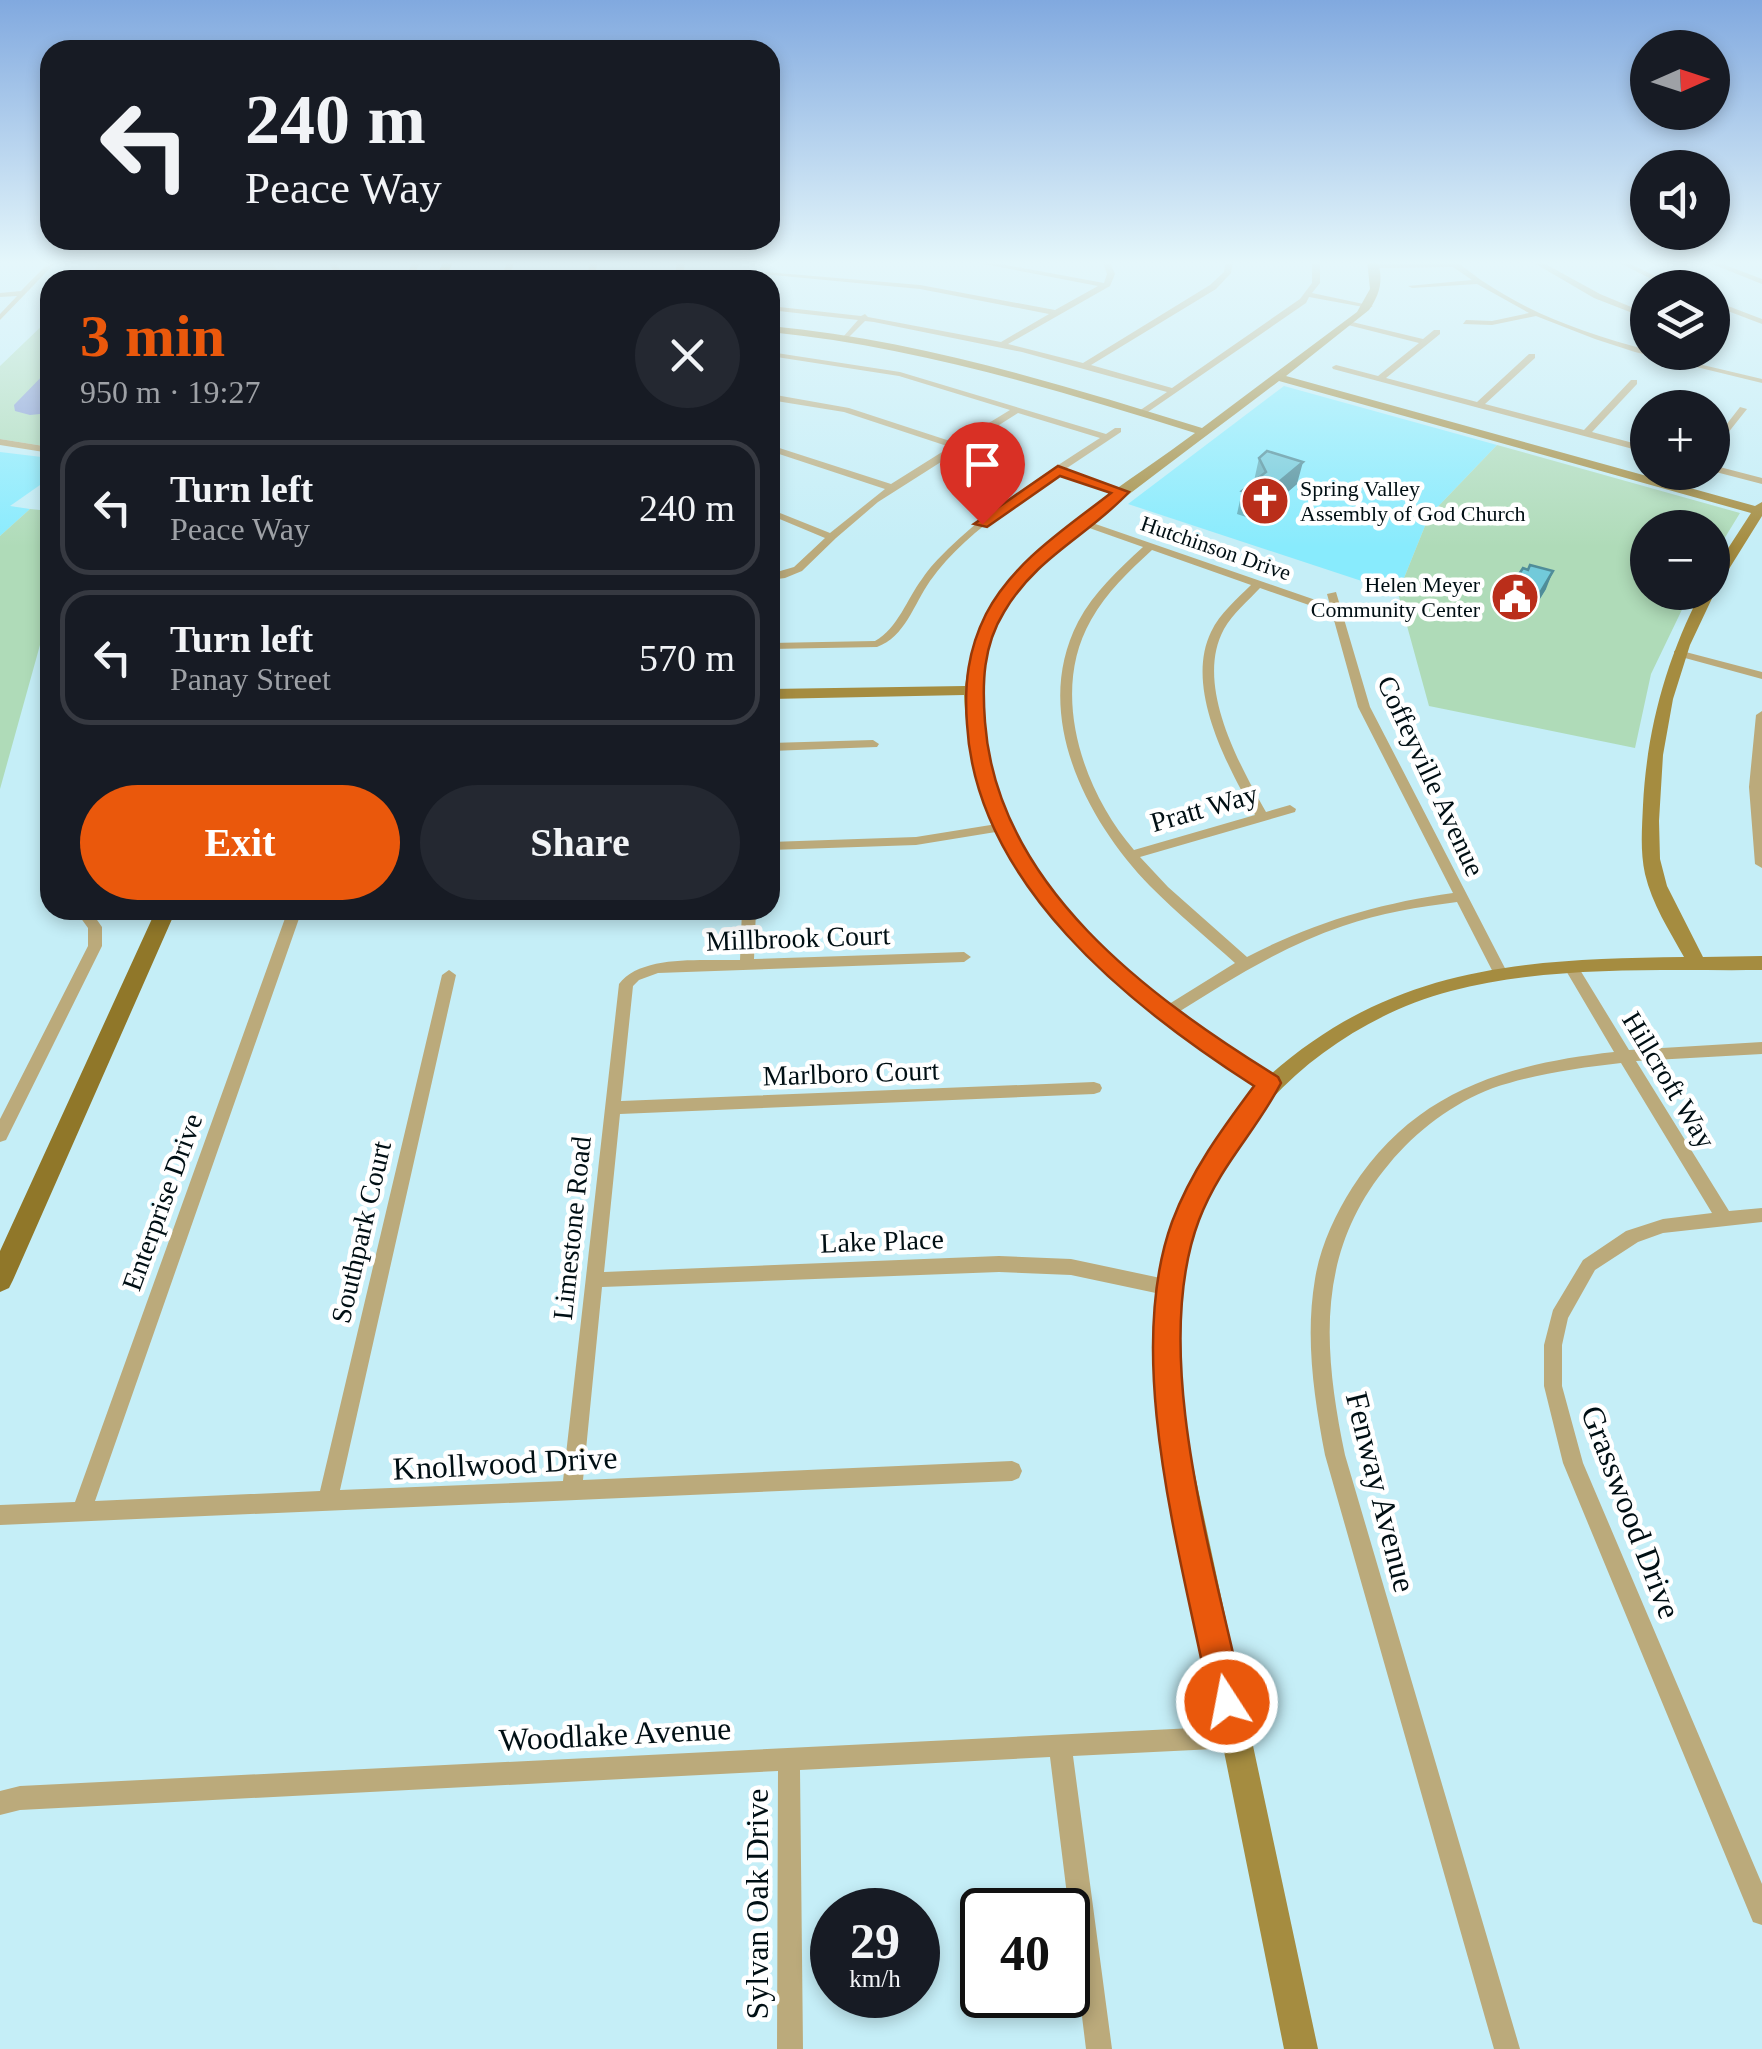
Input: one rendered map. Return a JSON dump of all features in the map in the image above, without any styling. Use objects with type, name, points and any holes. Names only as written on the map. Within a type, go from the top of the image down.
[{"type":"main road","points":[[0,1280],[162,920]]},
{"type":"street","points":[[781,356],[900,374],[1108,437]]},
{"type":"street","points":[[946,356],[1204,432]]},
{"type":"street","points":[[1051,356],[1173,391]]},
{"type":"street","points":[[1086,366],[1103,356]]},
{"type":"street","points":[[1142,413],[1223,356]]},
{"type":"street","points":[[1269,1083],[1166,1014],[1101,959],[1044,892],[1003,827],[978,758],[974,690],[978,651],[1008,592],[1040,555],[1307,356]]},
{"type":"street","points":[[1380,378],[1408,356]]},
{"type":"street","points":[[1479,405],[1532,356]]},
{"type":"street","points":[[1336,366],[1630,445]]},
{"type":"street","points":[[1721,370],[1762,381]]},
{"type":"street","points":[[1278,377],[1761,510],[1730,557]]},
{"type":"street","points":[[1586,434],[1634,382]]},
{"type":"street","points":[[780,399],[846,410],[959,446]]},
{"type":"street","points":[[780,575],[799,572],[832,537],[893,488],[1018,409]]},
{"type":"street","points":[[1730,427],[1744,409]]},
{"type":"street","points":[[780,646],[876,644],[892,637],[928,576],[954,547],[1118,430]]},
{"type":"street","points":[[0,446],[40,452]]},
{"type":"street","points":[[780,451],[893,488]]},
{"type":"street","points":[[1058,470],[1122,492]]},
{"type":"street","points":[[1730,473],[1762,481]]},
{"type":"street","points":[[780,516],[832,537]]},
{"type":"street","name":"Hutchinson Drive","points":[[1082,522],[1336,611]]},
{"type":"street","points":[[1150,546],[1104,586],[1085,613],[1066,672],[1068,732],[1081,773],[1104,817],[1150,879],[1243,962]]},
{"type":"street","points":[[1258,584],[1222,622],[1213,640],[1210,667],[1219,728],[1239,776],[1263,817]]},
{"type":"street","name":"Coffeyville Avenue","points":[[1332,594],[1364,707],[1500,974]]},
{"type":"street","points":[[1698,964],[1665,908],[1650,850],[1652,768],[1663,703],[1678,653],[1699,610]]},
{"type":"street","points":[[1678,653],[1762,676]]},
{"type":"street","points":[[780,694],[974,690]]},
{"type":"street","points":[[1762,715],[1756,787],[1762,864]]},
{"type":"street","points":[[780,747],[873,744]]},
{"type":"street","name":"Pratt Way","points":[[1132,855],[1290,809]]},
{"type":"street","points":[[780,846],[916,842],[1003,827]]},
{"type":"street","points":[[1166,1014],[1243,962],[1358,914],[1460,896]]},
{"type":"street","points":[[0,1135],[95,946],[95,927],[90,920]]},
{"type":"street","name":"Enterprise Drive","points":[[81,1512],[291,920]]},
{"type":"street","points":[[747,966],[749,920]]},
{"type":"street","name":"Millbrook Court","points":[[634,976],[657,968],[964,957]]},
{"type":"street","points":[[1301,2049],[1170,1418],[1166,1368],[1170,1288],[1184,1224],[1212,1162],[1269,1083],[1304,1052],[1339,1030],[1411,996],[1500,974],[1762,964]]},
{"type":"street","name":"Hillcroft Way","points":[[1572,969],[1723,1216]]},
{"type":"street","name":"Southpark Court","points":[[328,1501],[449,975]]},
{"type":"street","name":"Limestone Road","points":[[572,1490],[611,1108],[626,984],[634,976]]},
{"type":"street","name":"Fenway Avenue","points":[[1507,2049],[1336,1455],[1323,1396],[1320,1310],[1324,1274],[1349,1207],[1394,1143],[1449,1102],[1484,1085],[1560,1065],[1762,1048]]},
{"type":"street","name":"Marlboro Court","points":[[611,1108],[1094,1088]]},
{"type":"street","name":"Grasswood Drive","points":[[1762,1214],[1663,1226],[1632,1236],[1589,1265],[1559,1316],[1553,1386],[1574,1463],[1762,1912]]},
{"type":"street","name":"Lake Place","points":[[594,1280],[999,1264],[1071,1266],[1170,1288]]},
{"type":"street","name":"Knollwood Drive","points":[[0,1515],[1012,1470]]},
{"type":"street","name":"Woodlake Avenue","points":[[0,1803],[20,1798],[1234,1737]]},
{"type":"street","points":[[1060,1746],[1099,2049]]},
{"type":"street","name":"Sylvan Oak Drive","points":[[789,1758],[790,2049]]},
{"type":"shaded area","points":[[40,378],[40,414],[15,411],[14,405]]},
{"type":"shaded area","points":[[1284,386],[1497,445],[1429,516],[1398,593],[1128,504]]},
{"type":"shaded area","points":[[0,452],[40,457],[40,485],[10,506],[30,509],[0,536]]},
{"type":"green space","points":[[11,356],[40,356],[40,445],[0,439],[0,366]]},
{"type":"green space","points":[[1497,445],[1630,482],[1630,490],[1658,490],[1729,510],[1630,510],[1630,610],[1682,610],[1651,674],[1635,748],[1429,706],[1398,593],[1429,516]]},
{"type":"green space","points":[[30,509],[40,510],[40,645],[0,789],[0,536]]},
{"type":"green space","points":[[1730,510],[1740,513],[1730,529]]},
{"type":"building","points":[[1267,451],[1303,462],[1261,497],[1242,491],[1266,472],[1259,458]]},
{"type":"building","points":[[1530,565],[1553,571],[1540,593],[1512,585],[1523,568],[1528,570]]},
{"type":"place","name":"Spring Valley Assembly of God Church","points":[[1265,501]]},
{"type":"place","name":"Helen Meyer Community Center","points":[[1515,597]]},
{"type":"route","points":[[982,524],[1058,470],[1122,492],[1040,555],[996,611],[978,651],[972,713],[978,758],[1003,827],[1044,892],[1101,959],[1193,1035],[1269,1083],[1212,1162],[1184,1224],[1170,1288],[1166,1368],[1170,1418],[1227,1702]]}]
